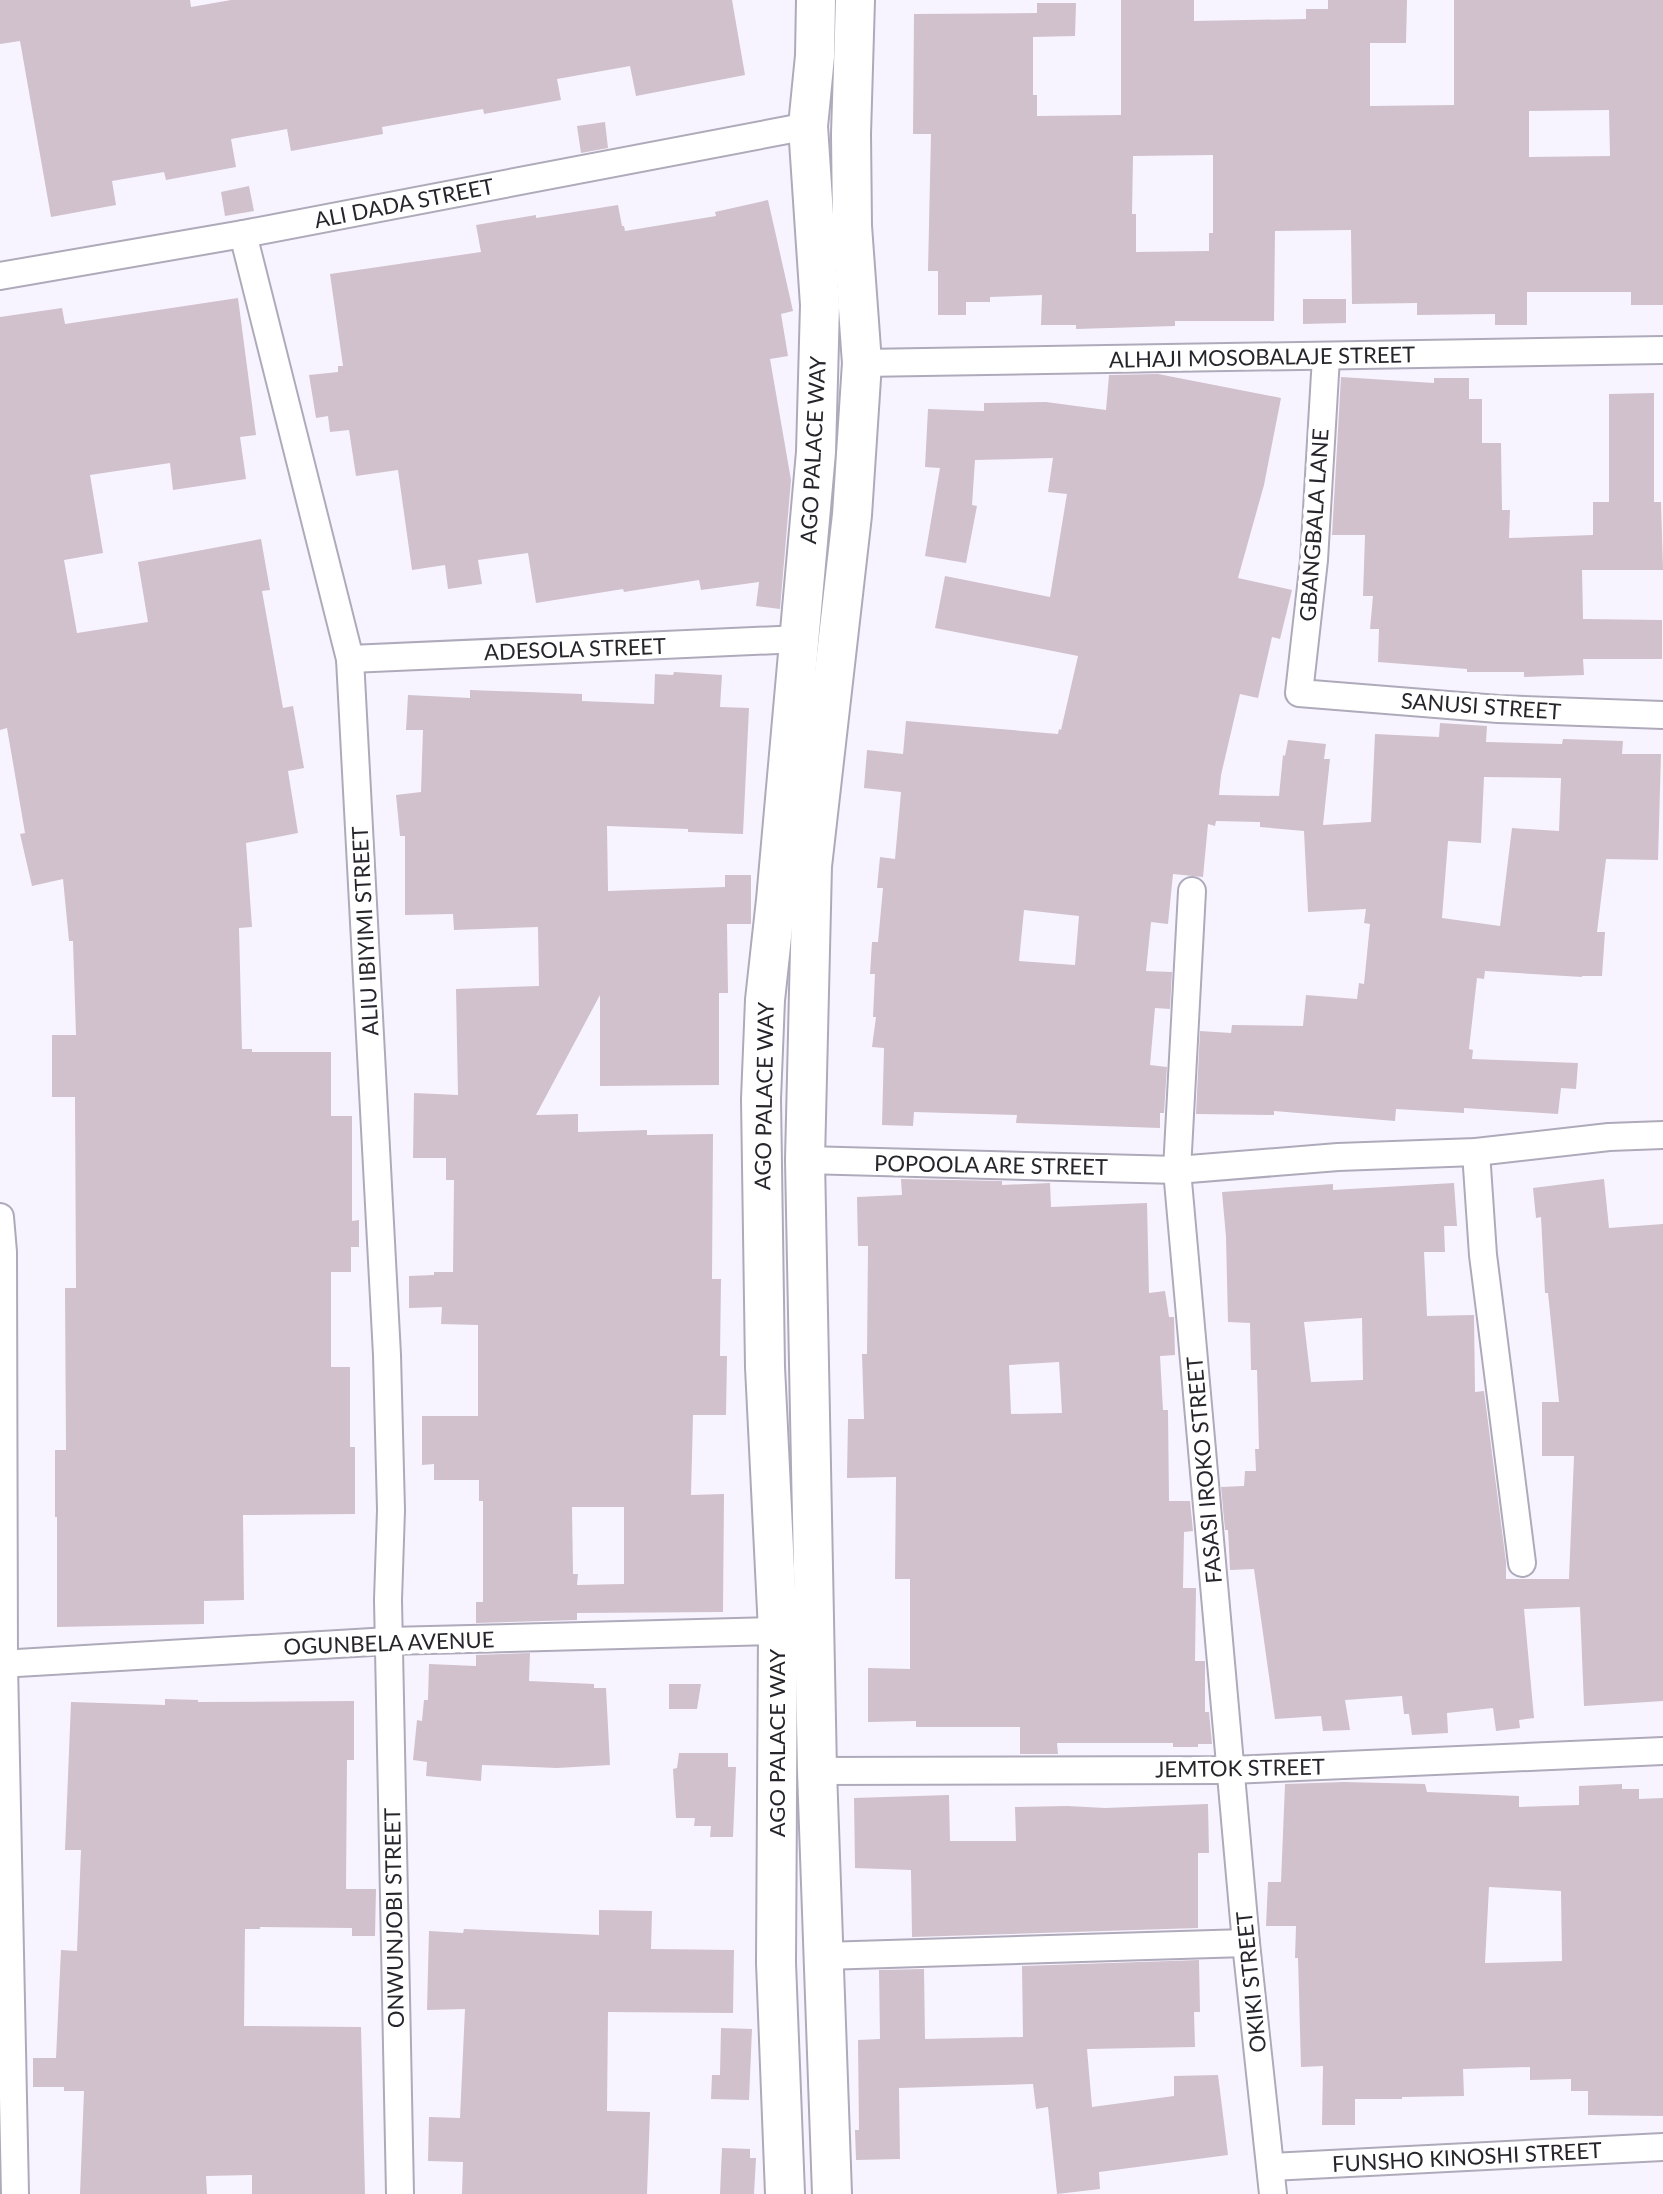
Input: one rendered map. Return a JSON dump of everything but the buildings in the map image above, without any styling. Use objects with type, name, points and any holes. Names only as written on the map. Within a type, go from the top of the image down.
[{"type":"main road","name":"AGO PALACE WAY","points":[[785,2194],[776,1963],[778,1631],[765,1367],[761,1099],[765,1000],[816,452],[820,305],[808,126],[815,56],[816,0]]},
{"type":"main road","name":"AGO PALACE WAY","points":[[832,2194],[817,1771],[805,1160],[812,866],[852,515],[862,363],[852,226],[855,0]]},
{"type":"street","name":"ALI DADA STREET","points":[[0,276],[243,234],[808,126]]},
{"type":"street","name":"ALIU IBIYIMI STREET","points":[[243,234],[350,659],[387,1355],[391,1510],[389,1641]]},
{"type":"street","name":"ALHAJI MOSOBALAJE STREET","points":[[862,363],[1663,350]]},
{"type":"street","name":"GBANGBALA LANE","points":[[1299,693],[1314,560],[1326,357]]},
{"type":"street","name":"ADESOLA STREET","points":[[350,659],[800,639]]},
{"type":"street","name":"SANUSI STREET","points":[[1299,693],[1498,709],[1663,715]]},
{"type":"street","name":"FASASI IROKO STREET","points":[[1192,891],[1177,1170],[1231,1770]]},
{"type":"street","name":"POPOOLA ARE STREET","points":[[805,1160],[1177,1170],[1338,1157],[1476,1152],[1609,1137],[1663,1135]]},
{"type":"street","points":[[1476,1152],[1483,1255],[1522,1563]]},
{"type":"street","points":[[0,1217],[6,2054],[15,2194]]},
{"type":"street","name":"OGUNBELA AVENUE","points":[[2,1664],[389,1641],[778,1631]]},
{"type":"street","name":"ONWUNJOBI STREET","points":[[389,1641],[400,2194]]},
{"type":"street","name":"JEMTOK STREET","points":[[817,1771],[1231,1770],[1663,1751]]},
{"type":"street","name":"OKIKI STREET","points":[[1231,1770],[1273,2194]]},
{"type":"street","points":[[823,1956],[1246,1943]]},
{"type":"street","name":"FUNSHO KINOSHI STREET","points":[[1271,2167],[1663,2147]]}]
